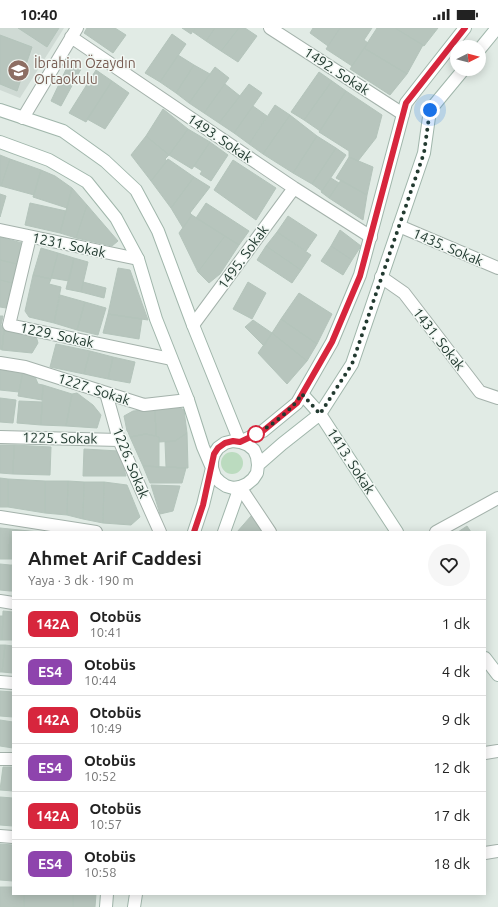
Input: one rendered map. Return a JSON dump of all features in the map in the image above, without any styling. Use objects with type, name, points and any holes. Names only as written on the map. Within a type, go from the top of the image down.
[{"type":"street","name":"1492. Sokak","points":[[270,28],[403,114]]},
{"type":"street","points":[[240,442],[263,431],[297,403],[332,342],[360,276],[406,103],[466,28]]},
{"type":"street","points":[[486,41],[497,28]]},
{"type":"street","points":[[23,118],[74,33]]},
{"type":"street","name":"1493. Sokak","points":[[74,33],[294,188],[371,237]]},
{"type":"street","points":[[258,465],[320,414],[352,364],[424,153],[430,110],[458,76]]},
{"type":"street","points":[[0,110],[64,131],[105,161],[136,190],[158,230],[193,325],[240,442]]},
{"type":"street","points":[[0,142],[49,160],[87,182],[116,218],[138,259],[156,319],[188,400],[212,468],[215,477],[220,482],[233,488],[247,484],[257,473],[257,457],[254,450],[248,445],[233,441],[225,443],[218,448],[214,454],[212,468],[203,505],[194,531]]},
{"type":"street","name":"1495. Sokak","points":[[193,325],[294,188]]},
{"type":"street","name":"1435. Sokak","points":[[399,226],[498,268]]},
{"type":"street","name":"1231. Sokak","points":[[0,230],[138,259]]},
{"type":"street","name":"1229. Sokak","points":[[30,237],[9,325],[171,358]]},
{"type":"street","name":"1431. Sokak","points":[[381,278],[404,293],[480,392],[498,398]]},
{"type":"street","name":"1227. Sokak","points":[[0,363],[25,367],[144,405],[188,400]]},
{"type":"street","name":"1226. Sokak","points":[[106,393],[119,440],[160,531]]},
{"type":"street","name":"1413. Sokak","points":[[302,394],[320,414],[396,531]]},
{"type":"street","name":"1225. Sokak","points":[[0,437],[119,440]]},
{"type":"street","points":[[224,531],[240,487]]},
{"type":"street","points":[[240,487],[269,531]]},
{"type":"street","points":[[438,531],[498,498]]},
{"type":"street","points":[[0,518],[89,531]]},
{"type":"street","points":[[0,601],[12,602]]},
{"type":"street","points":[[486,659],[498,675]]},
{"type":"street","points":[[0,682],[12,683]]},
{"type":"street","points":[[486,753],[498,751]]},
{"type":"street","points":[[0,758],[12,759]]},
{"type":"street","points":[[0,836],[12,837]]},
{"type":"street","points":[[486,853],[498,851]]},
{"type":"street","points":[[106,907],[107,895]]},
{"type":"street","points":[[134,907],[136,895]]},
{"type":"shaded area","name":"İbrahim Özaydın Ortaokulu","points":[[0,28],[64,28],[20,98],[0,90]]},
{"type":"green space","points":[[232,452],[240,455],[243,463],[240,471],[232,474],[224,471],[221,463],[224,455]]},
{"type":"building","points":[[18,28],[59,28],[47,47]]},
{"type":"building","points":[[87,28],[115,28],[126,35],[113,53],[84,33]]},
{"type":"building","points":[[182,28],[195,28],[191,34]]},
{"type":"building","points":[[195,28],[215,28],[206,41],[193,32]]},
{"type":"building","points":[[215,28],[239,28],[221,51],[206,41]]},
{"type":"building","points":[[239,28],[245,28],[257,36],[238,62],[221,51]]},
{"type":"building","points":[[313,28],[340,28],[328,46],[310,33]]},
{"type":"building","points":[[340,28],[372,28],[364,40],[368,43],[352,66],[326,49]]},
{"type":"building","points":[[377,28],[395,28],[423,45],[407,74],[364,48]]},
{"type":"building","points":[[395,28],[438,28],[424,46]]},
{"type":"building","points":[[172,34],[186,44],[160,82],[145,73]]},
{"type":"building","points":[[0,35],[32,47],[17,91],[0,84]]},
{"type":"building","points":[[364,48],[407,74],[390,95],[350,69]]},
{"type":"building","points":[[178,55],[194,65],[176,93],[160,82]]},
{"type":"building","points":[[70,61],[81,69],[61,106],[51,101]]},
{"type":"building","points":[[194,65],[210,74],[189,103],[176,93]]},
{"type":"building","points":[[215,67],[229,78],[204,113],[189,103]]},
{"type":"building","points":[[96,70],[112,81],[86,122],[69,113]]},
{"type":"building","points":[[319,72],[332,81],[304,120],[291,112]]},
{"type":"building","points":[[112,81],[129,93],[105,129],[87,119]]},
{"type":"building","points":[[332,81],[346,91],[320,131],[304,120]]},
{"type":"building","points":[[225,84],[240,96],[219,123],[204,113]]},
{"type":"building","points":[[249,84],[262,93],[234,133],[219,123]]},
{"type":"building","points":[[346,91],[382,115],[376,138],[358,161],[349,157],[349,151],[319,132]]},
{"type":"building","points":[[275,105],[290,115],[263,154],[249,144]]},
{"type":"building","points":[[253,106],[267,116],[249,144],[234,133]]},
{"type":"building","points":[[163,109],[188,129],[169,155],[146,136]]},
{"type":"building","points":[[290,115],[317,136],[293,173],[263,154]]},
{"type":"building","points":[[188,129],[210,142],[192,169],[169,155]]},
{"type":"building","points":[[146,136],[169,155],[165,159],[167,161],[151,181],[131,155]]},
{"type":"building","points":[[317,136],[336,148],[312,184],[293,173]]},
{"type":"building","points":[[210,142],[228,155],[211,181],[200,174],[202,171],[194,166]]},
{"type":"building","points":[[336,148],[346,155],[322,191],[312,184]]},
{"type":"building","points":[[0,155],[10,159],[1,186],[0,186]]},
{"type":"building","points":[[349,157],[373,167],[367,195],[336,178]]},
{"type":"building","points":[[10,159],[41,170],[34,195],[1,186]]},
{"type":"building","points":[[168,159],[194,177],[171,208],[151,181]]},
{"type":"building","points":[[233,160],[276,188],[256,220],[214,190]]},
{"type":"building","points":[[41,170],[55,176],[72,188],[67,208],[33,197]]},
{"type":"building","points":[[194,177],[210,187],[190,213],[192,215],[183,228],[171,208]]},
{"type":"building","points":[[331,178],[339,183],[329,198],[321,192]]},
{"type":"building","points":[[341,180],[367,195],[363,220],[329,198]]},
{"type":"building","points":[[72,188],[87,205],[76,238],[60,233]]},
{"type":"building","points":[[0,194],[6,196],[0,217]]},
{"type":"building","points":[[30,203],[66,211],[60,233],[25,225]]},
{"type":"building","points":[[206,203],[249,231],[239,245],[196,218]]},
{"type":"building","points":[[87,205],[118,241],[112,246],[76,238]]},
{"type":"building","points":[[192,215],[225,236],[198,272],[179,233]]},
{"type":"building","points":[[288,216],[317,235],[306,251],[277,232]]},
{"type":"building","points":[[340,230],[361,246],[352,260],[331,246]]},
{"type":"building","points":[[277,232],[311,255],[301,270],[266,246]]},
{"type":"building","points":[[225,236],[239,245],[220,274],[209,283],[198,272]]},
{"type":"building","points":[[0,237],[22,243],[17,264],[0,260]]},
{"type":"building","points":[[266,246],[301,270],[292,283],[257,260]]},
{"type":"building","points":[[331,246],[352,260],[343,275],[321,261]]},
{"type":"building","points":[[41,248],[58,253],[51,279],[33,275]]},
{"type":"building","points":[[58,253],[74,258],[69,281],[51,278]]},
{"type":"building","points":[[74,258],[88,262],[81,292],[66,289]]},
{"type":"building","points":[[0,260],[17,264],[12,283],[0,280]]},
{"type":"building","points":[[118,268],[130,270],[148,320],[108,314]]},
{"type":"building","points":[[33,275],[51,279],[49,284],[61,287],[54,323],[29,317],[25,311]]},
{"type":"building","points":[[0,280],[12,283],[6,308],[0,307]]},
{"type":"building","points":[[83,282],[106,288],[104,298],[81,292]]},
{"type":"building","points":[[248,282],[266,293],[252,319],[233,309]]},
{"type":"building","points":[[299,293],[332,314],[317,344],[281,319]]},
{"type":"building","points":[[60,295],[85,302],[77,330],[54,323]]},
{"type":"building","points":[[85,302],[106,308],[98,335],[77,330]]},
{"type":"building","points":[[108,314],[142,319],[139,339],[103,333]]},
{"type":"building","points":[[0,316],[3,316],[1,325],[4,330],[2,350],[0,349]]},
{"type":"building","points":[[281,319],[317,344],[307,361],[272,333]]},
{"type":"building","points":[[253,320],[272,333],[264,346],[245,327]]},
{"type":"building","points":[[4,330],[36,336],[38,343],[32,353],[2,350]]},
{"type":"building","points":[[272,333],[307,361],[287,384],[258,353]]},
{"type":"building","points":[[56,344],[90,351],[84,374],[50,367]]},
{"type":"building","points":[[90,351],[113,357],[108,379],[84,374]]},
{"type":"building","points":[[113,357],[135,362],[130,383],[108,379]]},
{"type":"building","points":[[0,368],[23,371],[19,392],[0,390]]},
{"type":"building","points":[[23,371],[34,374],[38,384],[43,385],[42,400],[18,396]]},
{"type":"building","points":[[43,385],[72,394],[66,426],[41,425]]},
{"type":"building","points":[[77,393],[93,405],[101,415],[97,428],[66,426],[72,394]]},
{"type":"building","points":[[0,398],[16,400],[13,423],[0,422]]},
{"type":"building","points":[[19,401],[42,402],[41,425],[17,423]]},
{"type":"building","points":[[175,404],[184,410],[187,433],[175,441],[159,442],[159,437],[156,436],[155,409]]},
{"type":"building","points":[[155,409],[156,436],[146,434],[130,437],[127,431],[124,416],[133,411]]},
{"type":"building","points":[[187,433],[188,468],[166,467],[165,442],[175,441]]},
{"type":"building","points":[[146,434],[159,437],[159,467],[143,466],[130,437]]},
{"type":"building","points":[[0,445],[14,445],[13,474],[0,473]]},
{"type":"building","points":[[14,445],[51,447],[50,475],[13,474]]},
{"type":"building","points":[[84,449],[119,451],[126,476],[83,476]]},
{"type":"building","points":[[143,466],[186,468],[182,483],[150,483]]},
{"type":"building","points":[[0,478],[8,479],[8,507],[0,507]]},
{"type":"building","points":[[8,479],[45,481],[45,513],[8,507]]},
{"type":"building","points":[[45,481],[68,481],[67,515],[45,513]]},
{"type":"building","points":[[68,481],[84,482],[83,519],[67,515]]},
{"type":"building","points":[[84,482],[104,482],[103,523],[83,519]]},
{"type":"building","points":[[104,482],[127,485],[140,517],[131,525],[103,523]]},
{"type":"building","points":[[151,485],[180,486],[173,511],[160,514]]},
{"type":"building","points":[[251,516],[255,516],[263,531],[238,531]]},
{"type":"building","points":[[467,526],[470,531],[460,531]]},
{"type":"building","points":[[0,528],[10,529],[9,559],[0,559]]},
{"type":"building","points":[[10,529],[29,531],[12,531],[12,559],[9,559]]},
{"type":"building","points":[[0,564],[10,565],[10,591],[0,590]]},
{"type":"building","points":[[10,565],[12,565],[12,591],[10,591]]},
{"type":"building","points":[[3,611],[12,612],[12,640],[2,640]]},
{"type":"building","points":[[0,616],[3,616],[2,640],[0,640]]},
{"type":"building","points":[[0,645],[5,645],[2,672],[0,672]]},
{"type":"building","points":[[5,645],[12,646],[12,673],[2,672]]},
{"type":"building","points":[[0,691],[12,692],[12,717],[0,716]]},
{"type":"building","points":[[0,720],[12,722],[12,748],[0,746]]},
{"type":"building","points":[[3,767],[12,767],[12,791],[0,790]]},
{"type":"building","points":[[0,797],[12,798],[12,826],[0,825]]},
{"type":"building","points":[[0,844],[12,845],[12,881],[0,880]]},
{"type":"building","points":[[0,887],[12,887],[12,895],[24,895],[24,907],[0,907]]},
{"type":"building","points":[[24,895],[73,895],[73,907],[24,907]]},
{"type":"building","points":[[73,895],[96,895],[95,907],[73,907]]},
{"type":"bus line","name":"142A","points":[[194,531],[203,505],[212,468],[212,461],[218,448],[225,443],[233,441],[240,442],[263,431],[297,403],[332,342],[360,276],[406,103],[465,28]]},
{"type":"place","name":"İbrahim Özaydın Ortaokulu","points":[[19,71]]},
{"type":"route","points":[[256,434],[252,436],[263,431],[297,403],[302,394],[320,414],[352,364],[424,153],[430,110]]}]
